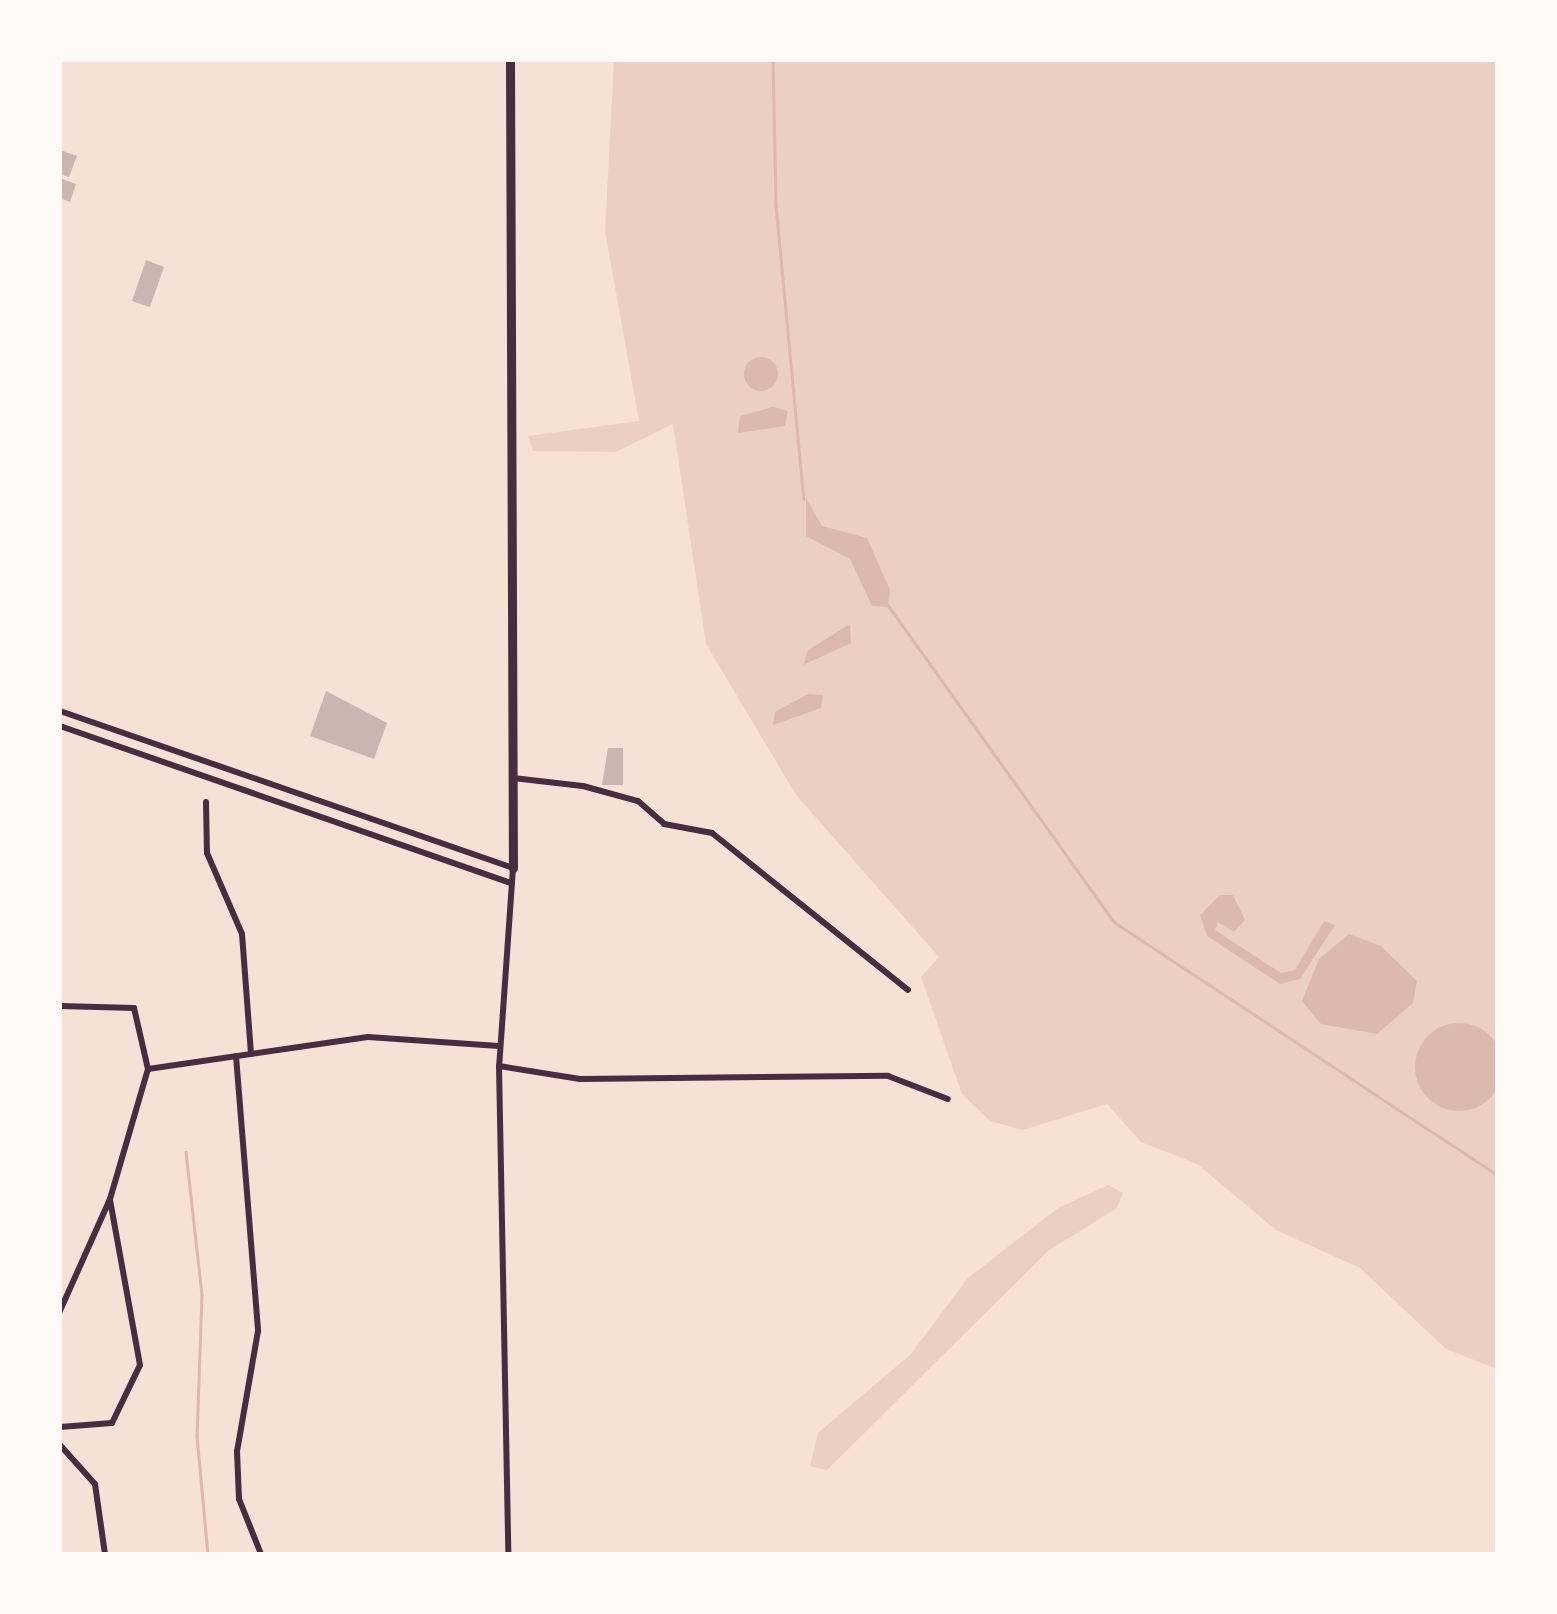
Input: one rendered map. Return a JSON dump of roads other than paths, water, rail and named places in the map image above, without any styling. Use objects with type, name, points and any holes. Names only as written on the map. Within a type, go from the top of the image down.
[{"type":"main road","points":[[510,60],[513,868]]},
{"type":"street","points":[[60,711],[513,868],[499,1066],[508,1554]]},
{"type":"street","points":[[60,726],[512,883]]},
{"type":"street","points":[[513,778],[583,786],[638,802],[664,824],[712,833],[908,990]]},
{"type":"street","points":[[206,802],[207,853],[242,934],[251,1053]]},
{"type":"street","points":[[60,1006],[132,1006],[148,1069],[110,1198],[60,1311]]},
{"type":"street","points":[[148,1069],[368,1037],[500,1046]]},
{"type":"street","points":[[236,1056],[258,1331],[237,1451],[240,1498],[261,1554]]},
{"type":"street","points":[[499,1066],[580,1078],[888,1076],[948,1098]]},
{"type":"street","points":[[60,1426],[112,1423],[140,1365],[110,1198]]},
{"type":"street","points":[[60,1445],[95,1484],[105,1554]]},
{"type":"waterway","points":[[773,60],[776,205],[804,499]]},
{"type":"waterway","points":[[888,605],[1114,922],[1497,1175]]},
{"type":"waterway","points":[[186,1152],[202,1295],[197,1436],[208,1554]]}]
